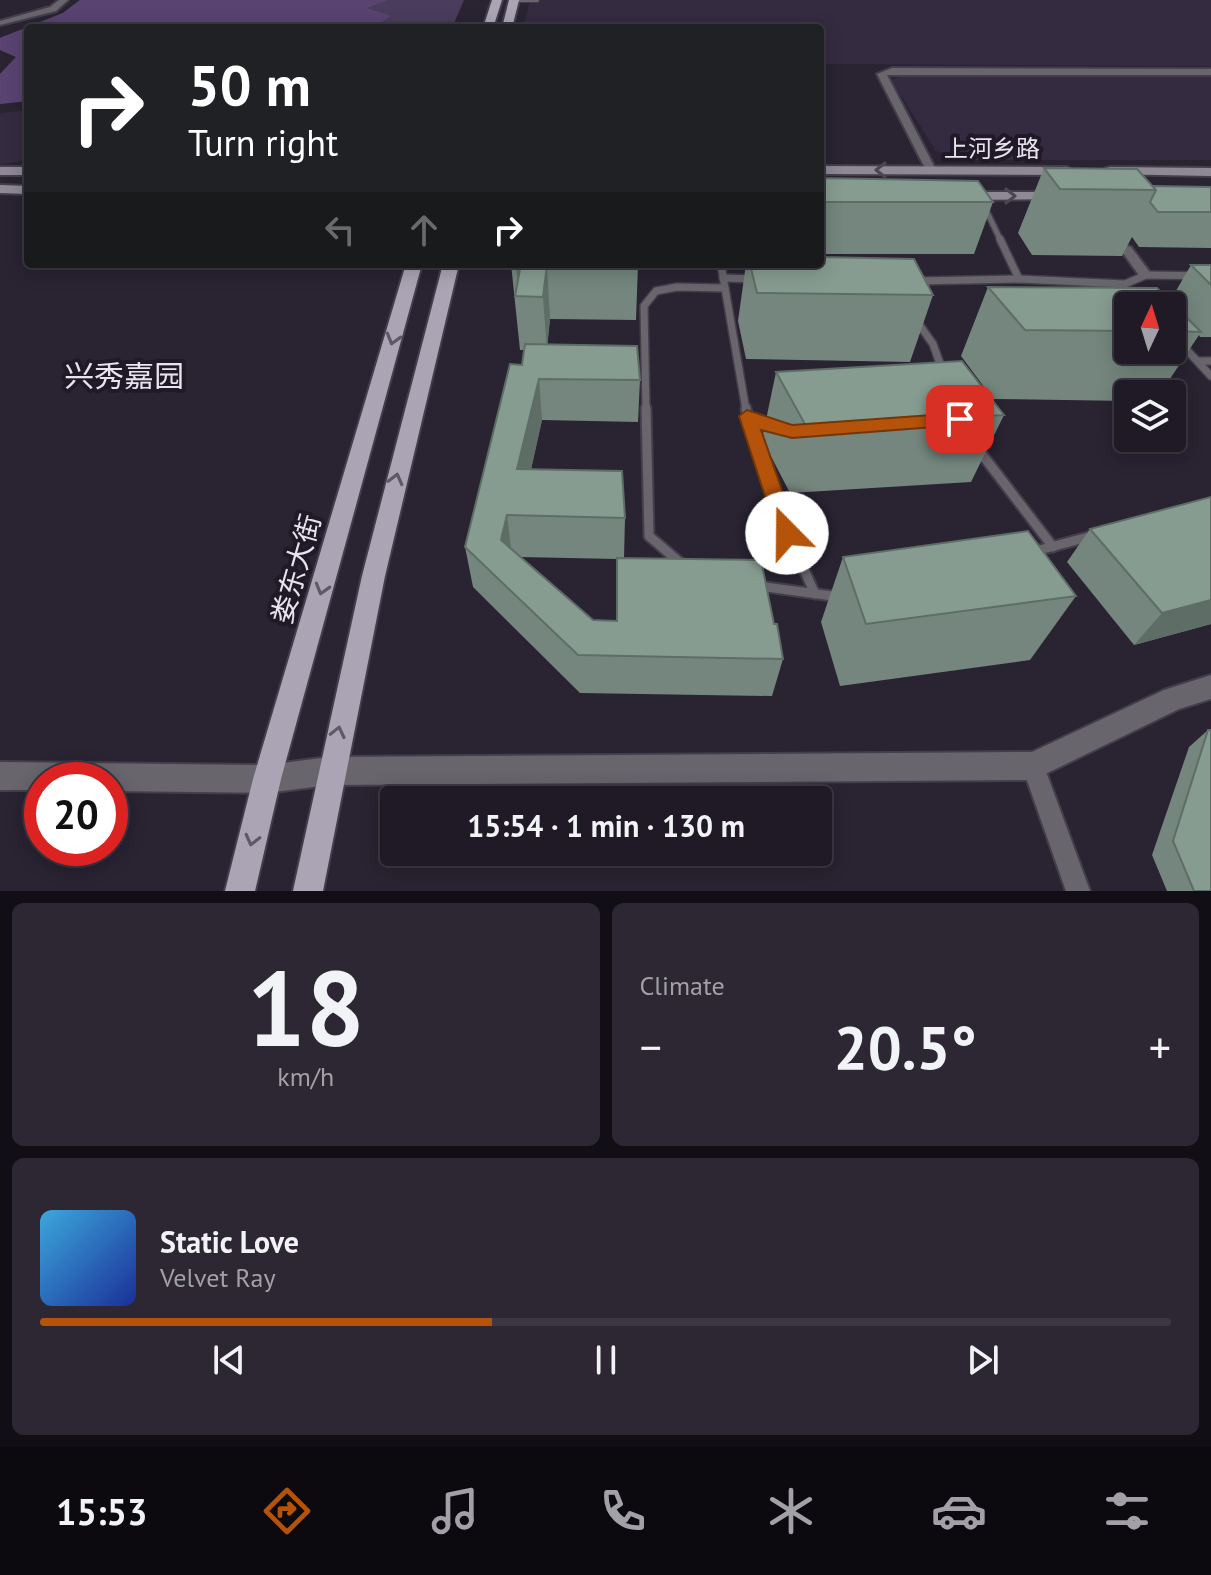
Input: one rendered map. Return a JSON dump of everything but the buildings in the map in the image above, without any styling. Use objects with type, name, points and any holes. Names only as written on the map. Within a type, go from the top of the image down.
[{"type":"main road","points":[[489,24],[497,0]]},
{"type":"main road","points":[[508,24],[514,0]]},
{"type":"main road","name":"上河乡路","points":[[824,170],[1087,171]]},
{"type":"main road","points":[[0,171],[24,171]]},
{"type":"main road","points":[[1102,171],[1211,172]]},
{"type":"main road","points":[[0,189],[24,190]]},
{"type":"main road","name":"上河乡路","points":[[948,196],[1072,196]]},
{"type":"main road","name":"娄东大街","points":[[240,891],[267,779],[413,268]]},
{"type":"main road","points":[[308,891],[329,771],[386,521],[450,268]]},
{"type":"street","points":[[0,23],[53,9],[64,0]]},
{"type":"street","points":[[931,170],[882,74],[892,71],[1211,72]]},
{"type":"street","points":[[1127,250],[1146,275]]},
{"type":"street","points":[[0,776],[267,779],[329,771],[1033,766],[1173,699],[1211,687]]},
{"type":"street","points":[[1033,766],[1078,891]]},
{"type":"lane","points":[[514,0],[537,0]]},
{"type":"lane","points":[[980,196],[1019,279]]},
{"type":"lane","points":[[722,268],[747,416],[777,509],[815,594]]},
{"type":"lane","points":[[901,281],[1019,279],[1125,284],[1146,275],[1211,276]]},
{"type":"lane","points":[[688,569],[649,536],[644,306],[656,291],[768,279]]},
{"type":"lane","points":[[1125,284],[1132,292]]},
{"type":"lane","points":[[730,313],[745,313]]},
{"type":"lane","points":[[913,315],[933,344],[946,381]]},
{"type":"lane","points":[[1186,349],[1211,376]]},
{"type":"lane","points":[[1198,361],[1211,361]]},
{"type":"lane","points":[[747,416],[762,424],[792,432]]},
{"type":"lane","points":[[972,441],[1053,547]]},
{"type":"lane","points":[[1017,556],[1105,533]]},
{"type":"lane","points":[[746,583],[850,597]]},
{"type":"shaded area","points":[[80,0],[464,0],[454,24],[35,24],[63,13]]},
{"type":"shaded area","points":[[80,0],[388,0],[367,8],[391,16],[381,24],[35,24],[63,13]]},
{"type":"shaded area","points":[[530,0],[1211,0],[1211,66],[824,64],[824,24],[524,24]]},
{"type":"shaded area","points":[[24,28],[24,101],[0,104],[0,74],[16,57],[0,50],[0,38]]},
{"type":"shaded area","points":[[24,28],[24,101],[0,104],[0,74],[16,57],[0,50],[0,38]]},
{"type":"shaded area","points":[[904,75],[1211,76],[1211,160],[965,160],[936,151],[891,80]]},
{"type":"shaded area","points":[[24,110],[24,161],[0,165],[0,113]]},
{"type":"district","name":"兴秀嘉园","points":[[124,377]]},
{"type":"route","points":[[787,533],[747,416],[762,424],[792,432],[960,419]]}]
